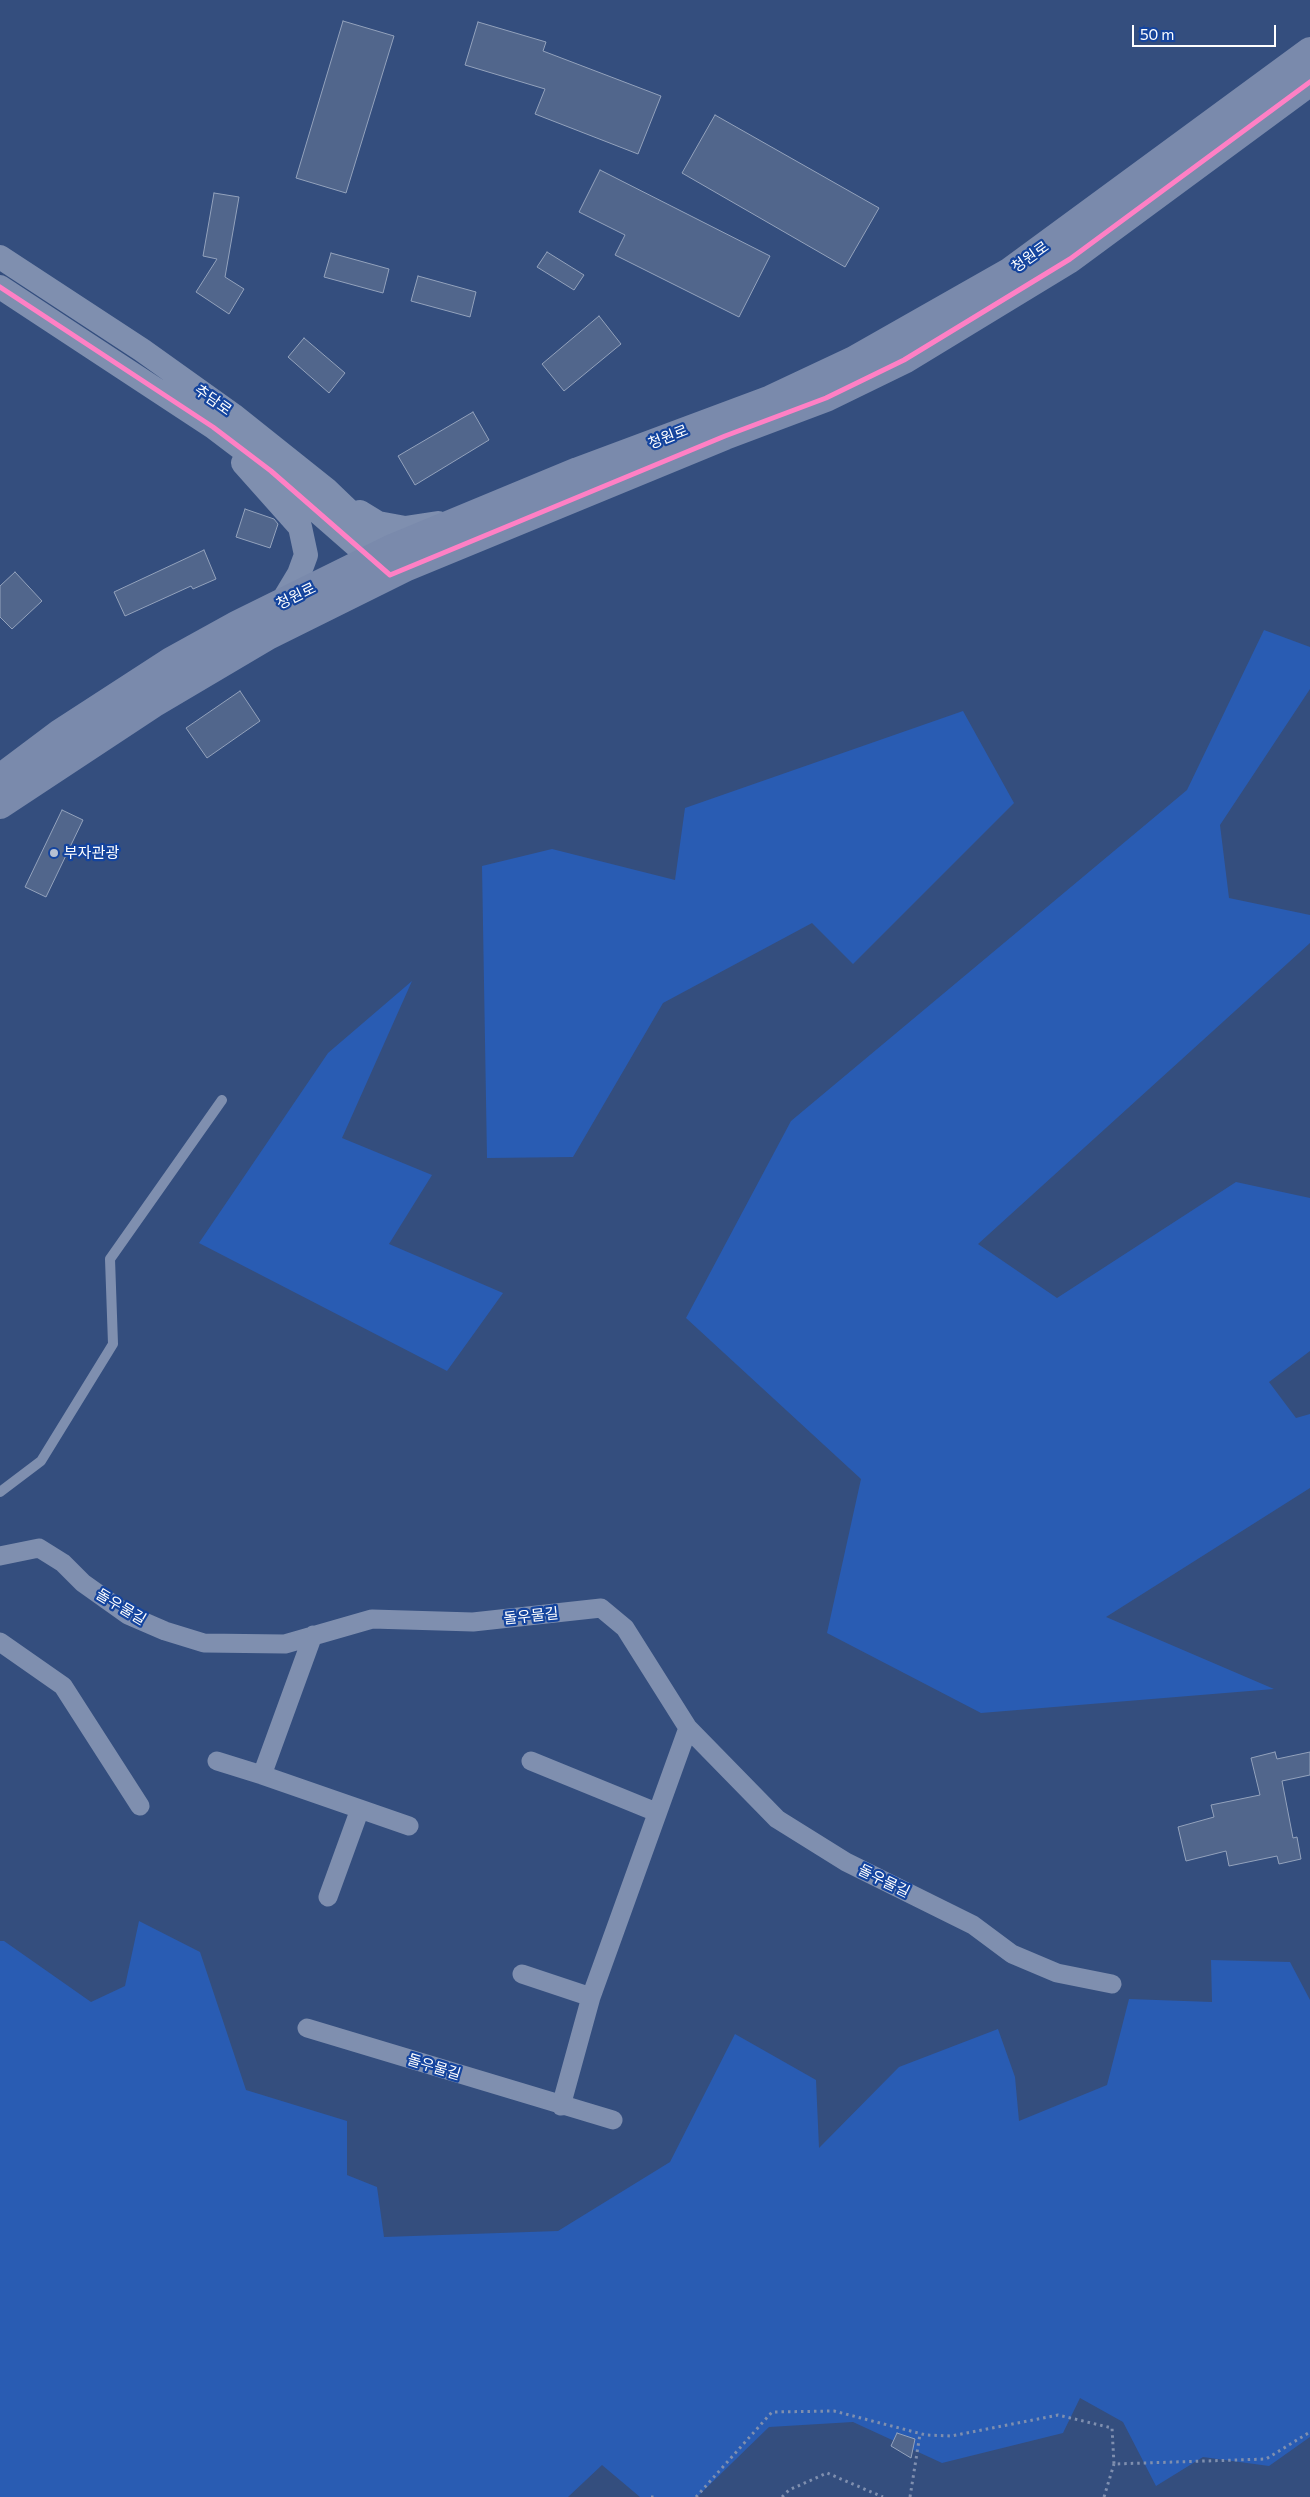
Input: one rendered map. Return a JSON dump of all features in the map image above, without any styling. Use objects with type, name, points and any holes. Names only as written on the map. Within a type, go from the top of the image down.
[{"type":"main road","name":"청원로","points":[[0,805],[152,704],[268,636],[454,521],[578,471],[770,399],[854,360],[1009,272],[1310,51]]},
{"type":"main road","name":"청원로","points":[[0,778],[60,733],[171,661],[238,624],[281,604],[826,398],[904,360],[1070,259],[1204,158],[1310,82]]},
{"type":"street","name":"추담로","points":[[0,257],[134,344],[233,414],[327,490],[390,562]]},
{"type":"street","name":"추담로","points":[[0,287],[209,424],[390,562]]},
{"type":"street","points":[[209,424],[300,527],[306,555],[299,574],[281,604]]},
{"type":"street","points":[[327,490],[378,523],[405,528],[454,521]]},
{"type":"street","points":[[0,782],[32,784]]},
{"type":"street","name":"돌우물길","points":[[0,1556],[39,1548],[63,1563],[84,1583],[128,1615],[165,1631],[204,1643],[286,1644],[372,1619],[473,1622],[602,1608],[625,1628],[688,1728],[777,1818],[846,1862],[973,1925],[1012,1954],[1057,1973],[1112,1984]]},
{"type":"street","points":[[262,1775],[313,1635]]},
{"type":"street","points":[[0,1642],[63,1686],[140,1806]]},
{"type":"street","points":[[561,2106],[591,1997],[656,1812],[688,1728]]},
{"type":"street","points":[[217,1761],[409,1826]]},
{"type":"street","points":[[531,1761],[656,1812]]},
{"type":"street","points":[[328,1897],[360,1809]]},
{"type":"street","points":[[522,1974],[591,1997]]},
{"type":"street","name":"돌우물길","points":[[307,2028],[561,2106],[613,2120]]},
{"type":"lane","points":[[0,1492],[41,1461],[113,1344],[110,1259],[222,1100]]},
{"type":"path","points":[[696,2497],[772,2412],[834,2411],[920,2434],[951,2436],[1058,2415],[1112,2428],[1114,2464],[1104,2497]]},
{"type":"path","points":[[1114,2464],[1266,2459],[1310,2432]]},
{"type":"path","points":[[910,2497],[920,2434]]},
{"type":"path","points":[[782,2497],[789,2490],[827,2473],[883,2497]]},
{"type":"shaded area","points":[[1264,630],[1310,647],[1310,689],[1220,825],[1229,898],[1310,915],[1310,943],[978,1244],[1057,1298],[1236,1182],[1310,1198],[1310,1351],[1269,1382],[1296,1418],[1310,1414],[1310,1488],[1106,1617],[1274,1689],[981,1713],[827,1633],[861,1479],[686,1318],[791,1121],[1187,790]]},
{"type":"shaded area","points":[[963,711],[1014,803],[853,964],[812,923],[663,1003],[573,1157],[487,1158],[482,866],[552,849],[675,880],[685,808]]},
{"type":"shaded area","points":[[412,981],[342,1138],[432,1175],[389,1244],[503,1293],[447,1371],[199,1243],[328,1053]]},
{"type":"shaded area","points":[[139,1921],[200,1952],[246,2090],[347,2121],[347,2175],[377,2187],[384,2237],[558,2231],[670,2162],[735,2034],[816,2080],[819,2148],[899,2067],[998,2029],[1015,2077],[1019,2121],[1107,2085],[1129,1999],[1212,2002],[1211,1960],[1290,1962],[1310,2000],[1310,2437],[1269,2466],[1203,2457],[1156,2486],[1123,2422],[1080,2398],[1063,2433],[942,2463],[853,2422],[769,2427],[697,2497],[640,2497],[602,2465],[568,2497],[0,2497],[0,1941],[4,1941],[91,2002],[125,1986]]},
{"type":"building","points":[[343,21],[394,36],[346,193],[296,178]]},
{"type":"building","points":[[478,22],[546,42],[543,51],[661,96],[638,154],[535,114],[545,89],[465,65]]},
{"type":"building","points":[[715,115],[879,208],[845,267],[682,173]]},
{"type":"building","points":[[600,170],[770,256],[739,317],[615,255],[625,235],[579,212]]},
{"type":"building","points":[[214,193],[239,197],[225,277],[244,289],[229,314],[196,292],[217,259],[203,256]]},
{"type":"building","points":[[547,252],[584,275],[574,290],[537,267]]},
{"type":"building","points":[[331,253],[389,269],[383,293],[324,277]]},
{"type":"building","points":[[418,276],[476,292],[470,317],[411,301]]},
{"type":"building","points":[[599,316],[621,344],[564,391],[542,364]]},
{"type":"building","points":[[304,338],[345,373],[329,393],[288,357]]},
{"type":"building","points":[[473,412],[489,440],[415,485],[398,456]]},
{"type":"building","points":[[245,509],[274,519],[278,524],[270,548],[236,537]]},
{"type":"building","points":[[204,550],[216,579],[193,589],[191,586],[125,616],[114,592]]},
{"type":"building","points":[[15,572],[42,601],[12,629],[0,617],[0,586]]},
{"type":"building","points":[[240,691],[260,721],[207,758],[186,728]]},
{"type":"building","name":"부자관광","points":[[62,810],[83,820],[46,897],[25,887]]},
{"type":"building","points":[[1275,1752],[1277,1759],[1310,1752],[1310,1775],[1282,1781],[1293,1838],[1297,1837],[1301,1859],[1279,1864],[1277,1856],[1229,1866],[1226,1851],[1186,1861],[1178,1827],[1214,1817],[1211,1805],[1260,1795],[1251,1758]]},
{"type":"building","points":[[897,2433],[915,2439],[911,2458],[891,2446]]},
{"type":"transit line","points":[[0,287],[213,427],[271,471],[390,575],[725,436],[826,398],[904,360],[1070,259],[1310,82]]},
{"type":"place","name":"부자관광","points":[[54,853]]}]
